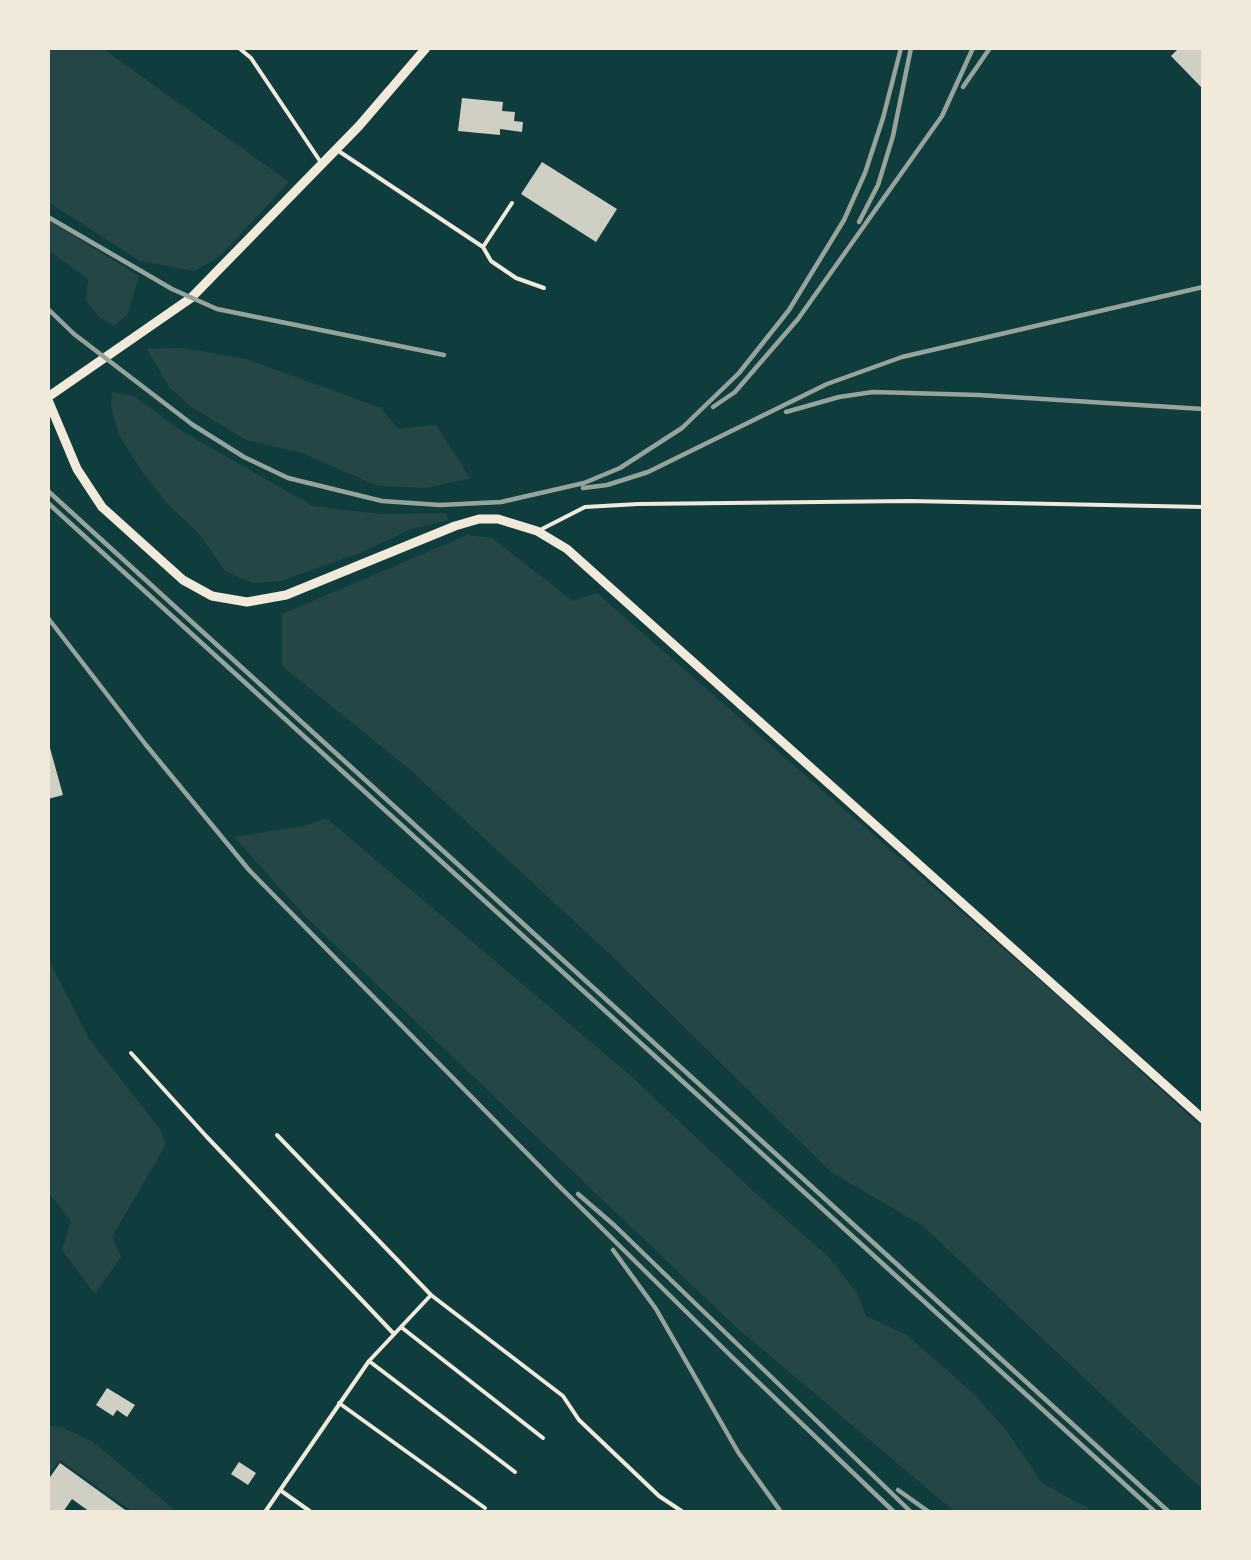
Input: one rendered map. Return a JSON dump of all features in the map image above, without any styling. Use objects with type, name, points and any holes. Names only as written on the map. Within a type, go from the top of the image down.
[{"type":"street","points":[[426,48],[322,165],[191,298],[48,398],[77,469],[102,507],[183,580],[212,596],[247,602],[286,595],[455,526],[479,519],[498,519],[537,531],[567,549],[592,570],[1203,1119]]},
{"type":"lane","points":[[239,48],[251,58],[322,165]]},
{"type":"lane","points":[[336,150],[483,247],[490,261],[516,278],[544,288]]},
{"type":"lane","points":[[483,247],[512,203]]},
{"type":"lane","points":[[537,531],[585,507],[638,504],[910,501],[1203,507]]},
{"type":"lane","points":[[131,1053],[394,1334]]},
{"type":"lane","points":[[277,1135],[431,1295],[563,1396],[579,1420],[659,1496],[683,1512]]},
{"type":"lane","points":[[265,1512],[369,1361],[431,1295]]},
{"type":"lane","points":[[401,1327],[543,1438]]},
{"type":"lane","points":[[369,1361],[514,1472]]},
{"type":"lane","points":[[339,1403],[485,1508]]},
{"type":"lane","points":[[280,1490],[312,1512]]},
{"type":"shaded area","points":[[48,48],[102,48],[289,182],[219,257],[194,271],[140,261],[48,202]]},
{"type":"shaded area","points":[[48,220],[139,276],[128,314],[114,326],[99,317],[86,301],[88,279],[48,250]]},
{"type":"shaded area","points":[[182,348],[246,359],[381,408],[398,429],[436,425],[470,478],[427,488],[378,486],[302,453],[246,440],[193,408],[169,387],[147,349]]},
{"type":"shaded area","points":[[112,392],[134,396],[180,430],[313,506],[380,514],[446,513],[449,520],[411,529],[360,553],[281,581],[253,583],[225,571],[200,535],[166,502],[141,470],[119,435],[111,407]]},
{"type":"shaded area","points":[[467,535],[492,538],[573,601],[597,593],[1061,999],[1203,1128],[1203,1490],[923,1226],[831,1172],[611,955],[408,768],[282,666],[282,614]]},
{"type":"shaded area","points":[[326,818],[631,1076],[753,1191],[828,1256],[857,1293],[866,1316],[907,1335],[974,1394],[1006,1430],[1042,1483],[1095,1512],[955,1512],[736,1327],[307,918],[234,837],[304,826]]},
{"type":"shaded area","points":[[48,958],[89,1039],[160,1129],[166,1144],[112,1237],[121,1257],[95,1294],[62,1250],[71,1221],[48,1192]]},
{"type":"shaded area","points":[[48,1425],[61,1427],[92,1441],[177,1512],[133,1512],[60,1460],[48,1475]]},
{"type":"building","points":[[1179,48],[1203,49],[1203,89],[1171,56]]},
{"type":"building","points":[[462,98],[503,102],[502,111],[515,112],[514,121],[523,122],[522,132],[500,129],[500,135],[458,131]]},
{"type":"building","points":[[542,162],[617,209],[596,242],[521,194]]},
{"type":"building","points":[[50,748],[63,795],[48,799],[48,749]]},
{"type":"building","points":[[107,1388],[135,1405],[127,1417],[117,1410],[113,1416],[96,1405]]},
{"type":"building","points":[[239,1462],[256,1473],[248,1485],[231,1474]]},
{"type":"building","points":[[60,1463],[128,1512],[90,1512],[72,1499],[63,1512],[48,1512],[48,1480]]},
{"type":"railway","points":[[48,309],[74,334],[193,425],[244,457],[288,478],[382,501],[440,505],[501,502],[584,483],[620,468],[682,428],[739,373],[789,310],[844,220],[865,173],[883,118],[901,48]]},
{"type":"railway","points":[[859,222],[878,185],[893,136],[911,48]]},
{"type":"railway","points":[[713,407],[735,392],[798,319],[942,116],[973,48]]},
{"type":"railway","points":[[963,87],[990,48]]},
{"type":"railway","points":[[48,217],[172,289],[217,309],[444,355]]},
{"type":"railway","points":[[583,488],[607,485],[648,472],[827,384],[902,357],[1203,287]]},
{"type":"railway","points":[[786,412],[839,397],[873,392],[979,395],[1203,409]]},
{"type":"railway","points":[[48,491],[1169,1512]]},
{"type":"railway","points":[[48,503],[1155,1512]]},
{"type":"railway","points":[[48,618],[146,745],[249,870],[557,1184],[732,1357],[894,1512]]},
{"type":"railway","points":[[578,1194],[614,1225],[911,1512]]},
{"type":"railway","points":[[613,1250],[656,1309],[738,1452],[781,1512]]},
{"type":"railway","points":[[898,1490],[929,1512]]}]
